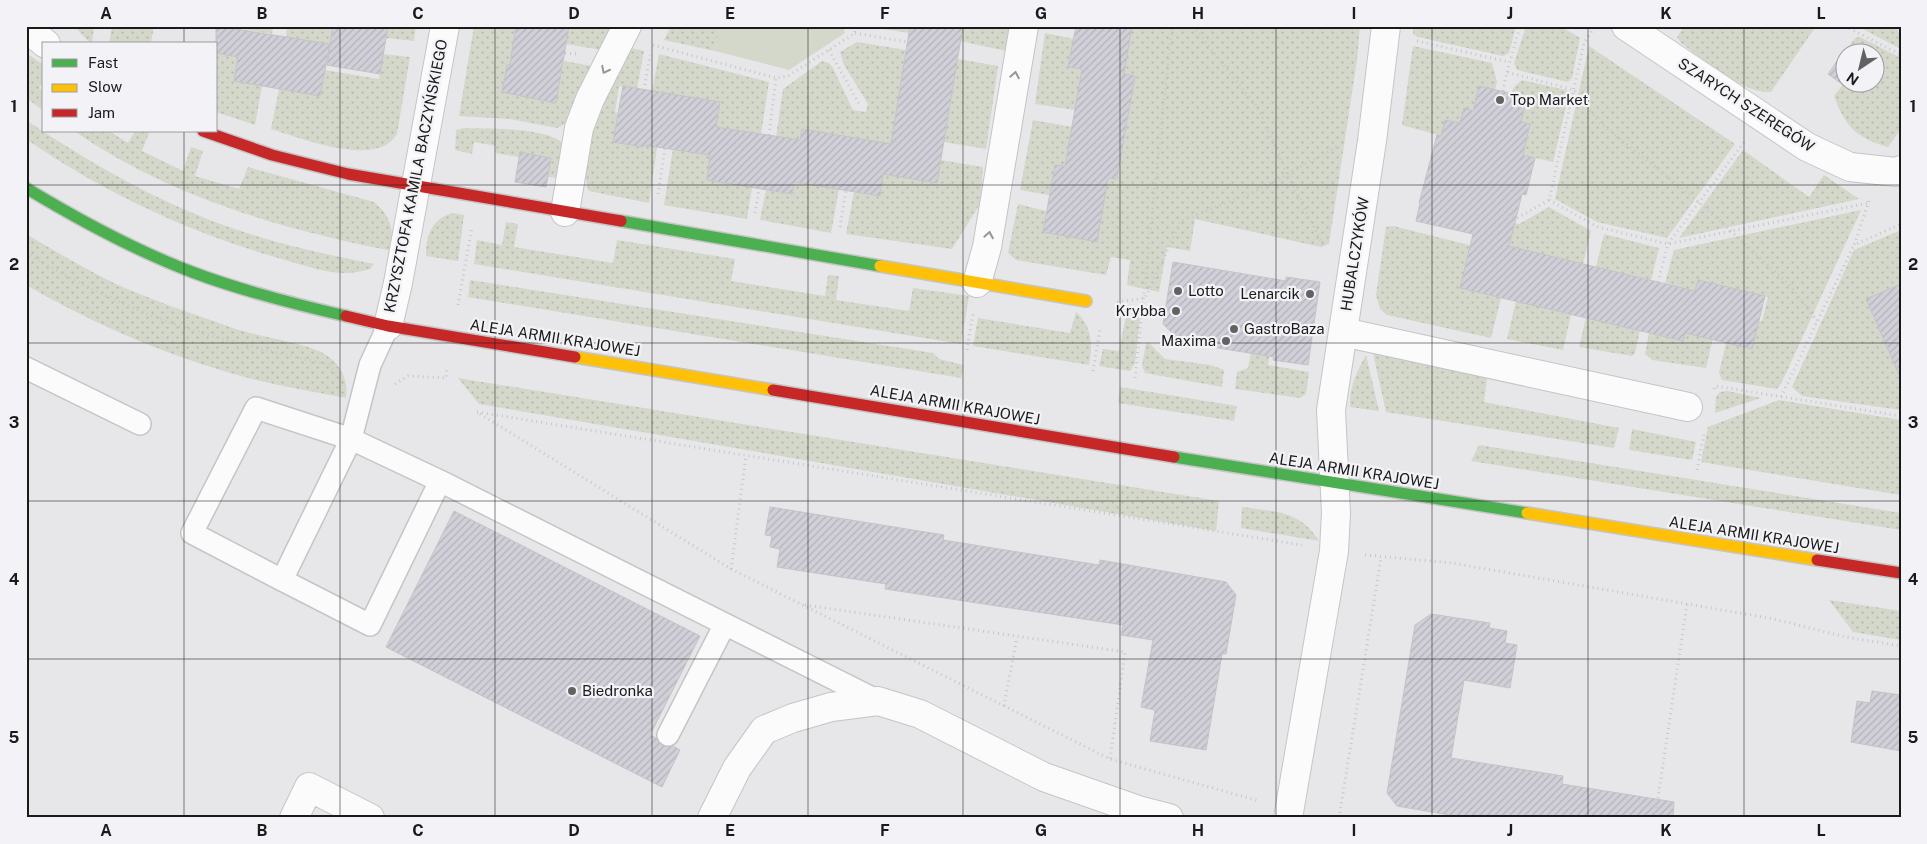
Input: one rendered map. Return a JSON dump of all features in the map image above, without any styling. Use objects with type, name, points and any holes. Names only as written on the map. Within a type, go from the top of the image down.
[{"type":"street","name":"KRZYSZTOFA KAMILA BACZYŃSKIEGO","points":[[388,326],[445,26]]},
{"type":"street","points":[[977,283],[987,247],[1024,26]]},
{"type":"street","name":"SZARYCH SZEREGÓW","points":[[1626,26],[1807,147],[1850,166],[1896,172],[1901,170]]},
{"type":"street","points":[[26,28],[44,42]]},
{"type":"street","name":"HUBALCZYKÓW","points":[[1289,814],[1334,551],[1336,524],[1331,410],[1374,127],[1386,30]]},
{"type":"street","points":[[565,212],[579,128],[590,99],[624,32]]},
{"type":"street","points":[[207,132],[272,155],[348,174],[1086,301]]},
{"type":"street","name":"ALEJA ARMII KRAJOWEJ","points":[[26,188],[90,224],[153,255],[217,281],[302,306],[388,326],[1334,483],[1901,573]]},
{"type":"street","points":[[1343,332],[1688,407]]},
{"type":"street","points":[[712,818],[737,768],[764,730],[793,718],[831,707],[878,701],[920,714],[1044,777],[1138,810],[1169,818]]},
{"type":"street","points":[[294,818],[309,787],[370,818]]},
{"type":"lane","points":[[282,580],[351,439],[370,365],[388,326]]},
{"type":"lane","points":[[26,368],[140,424]]},
{"type":"lane","points":[[440,481],[370,624],[192,532],[256,408],[351,439],[440,481],[878,701]]},
{"type":"lane","points":[[668,735],[725,624]]},
{"type":"path","points":[[854,26],[855,33]]},
{"type":"path","points":[[1135,378],[1145,298],[1172,26]]},
{"type":"path","points":[[1193,26],[1259,110],[1287,174],[1324,245],[1352,270]]},
{"type":"path","points":[[1503,92],[1509,62],[1520,26]]},
{"type":"path","points":[[1498,213],[1516,218],[1549,200],[1584,44],[1595,26]]},
{"type":"path","points":[[1845,26],[1901,55]]},
{"type":"path","points":[[1386,30],[1509,62]]},
{"type":"path","points":[[624,32],[776,78],[788,76],[855,33],[907,42]]},
{"type":"path","points":[[829,50],[859,104]]},
{"type":"path","points":[[644,90],[649,62]]},
{"type":"path","points":[[1508,72],[1574,90],[1599,122],[1700,203],[1791,286],[1818,320]]},
{"type":"path","points":[[768,135],[776,78]]},
{"type":"path","points":[[1658,282],[1668,244],[1700,203],[1761,117]]},
{"type":"path","points":[[1145,298],[1181,221],[1256,191],[1374,127]]},
{"type":"path","points":[[653,227],[665,148]]},
{"type":"path","points":[[1549,200],[1598,227],[1668,244],[1869,203]]},
{"type":"path","points":[[1781,397],[1854,245]]},
{"type":"path","points":[[26,252],[112,298],[173,323],[233,342],[330,365],[338,377],[366,381]]},
{"type":"path","points":[[1112,303],[1145,298]]},
{"type":"path","points":[[1713,395],[1715,386],[1901,416]]},
{"type":"path","points":[[1289,814],[1110,759],[731,569],[477,412],[1334,551],[1381,558],[1452,563],[1774,619],[1846,637],[1901,646]]},
{"type":"path","points":[[1697,470],[1705,433]]},
{"type":"path","points":[[731,569],[746,456]]},
{"type":"path","points":[[1339,818],[1381,558]]},
{"type":"path","points":[[801,604],[1125,652],[1110,759]]},
{"type":"path","points":[[1655,818],[1687,604]]},
{"type":"path","points":[[1004,706],[1017,637]]},
{"type":"shaded area","points":[[74,26],[94,26],[92,42],[89,42]]},
{"type":"shaded area","points":[[112,26],[154,26],[151,42],[109,42]]},
{"type":"shaded area","points":[[244,26],[273,26],[272,34],[243,29]]},
{"type":"shaded area","points":[[287,26],[333,26],[330,44],[286,37]]},
{"type":"shaded area","points":[[388,26],[416,26],[414,41],[386,38]]},
{"type":"shaded area","points":[[474,26],[516,26],[510,65],[507,65],[502,91],[556,103],[564,61],[592,66],[567,123],[557,128],[510,119],[459,116]]},
{"type":"shaded area","points":[[569,26],[615,26],[602,50],[566,44]]},
{"type":"shaded area","points":[[671,26],[720,26],[715,51],[664,40]]},
{"type":"shaded area","points":[[720,26],[843,26],[845,33],[789,70],[715,51]]},
{"type":"shaded area","points":[[864,26],[910,26],[909,33]]},
{"type":"shaded area","points":[[963,26],[1010,26],[1006,51],[960,41]]},
{"type":"shaded area","points":[[1132,26],[1360,26],[1357,60],[1329,244],[1321,247],[1195,219],[1190,251],[1167,247],[1159,292],[1127,285],[1130,260],[1111,257],[1106,275],[1016,260],[1008,253],[1018,204],[1046,211],[1043,232],[1097,241],[1108,178],[1118,179],[1135,76],[1124,74]]},
{"type":"shaded area","points":[[1413,26],[1516,26],[1509,53],[1503,56],[1418,37],[1413,34]]},
{"type":"shaded area","points":[[1526,26],[1560,26],[1580,38],[1572,78],[1568,82],[1517,70],[1514,63]]},
{"type":"shaded area","points":[[1684,26],[1816,26],[1771,92],[1748,88],[1736,82],[1681,43],[1677,37]]},
{"type":"shaded area","points":[[1857,26],[1896,26],[1901,37],[1901,49]]},
{"type":"shaded area","points":[[1045,33],[1074,39],[1068,67],[1082,69],[1075,110],[1035,104]]},
{"type":"shaded area","points":[[1860,37],[1870,42],[1852,42],[1855,38]]},
{"type":"shaded area","points":[[857,42],[906,50],[891,144],[802,129],[800,140],[776,137],[783,89],[822,61],[829,63],[833,68],[853,110],[866,112],[868,104],[844,65],[840,52]]},
{"type":"shaded area","points":[[1413,46],[1492,63],[1497,82],[1495,90],[1479,86],[1473,111],[1464,108],[1460,123],[1445,120],[1441,136],[1402,125]]},
{"type":"shaded area","points":[[1589,46],[1735,144],[1667,238],[1597,222],[1555,199]]},
{"type":"shaded area","points":[[631,48],[644,51],[637,89],[619,86],[615,112],[618,113],[613,142],[642,147],[643,145],[657,147],[649,203],[589,191],[586,182],[589,149],[597,119]]},
{"type":"shaded area","points":[[1884,49],[1901,58],[1901,129],[1888,147],[1868,140],[1854,130],[1843,116],[1834,96],[1837,92],[1884,92]]},
{"type":"shaded area","points":[[26,53],[42,64],[42,83],[39,88],[42,90],[42,110],[26,98]]},
{"type":"shaded area","points":[[218,53],[238,57],[262,86],[255,125],[218,113]]},
{"type":"shaded area","points":[[383,54],[410,57],[397,134],[387,144],[373,149],[337,148],[271,129],[279,89],[320,96],[325,70],[379,79]]},
{"type":"shaded area","points":[[659,54],[769,82],[761,134],[716,127],[720,102],[652,91]]},
{"type":"shaded area","points":[[958,59],[998,66],[986,149],[944,142]]},
{"type":"shaded area","points":[[1522,80],[1566,90],[1569,94],[1553,162],[1523,155],[1530,125],[1521,122],[1527,97],[1511,93],[1514,87]]},
{"type":"shaded area","points":[[26,120],[42,132],[130,183],[212,221],[274,241],[374,264],[370,269],[359,272],[338,273],[250,250],[183,225],[119,195],[56,159],[26,139]]},
{"type":"shaded area","points":[[1033,120],[1072,127],[1065,166],[1055,165],[1049,195],[1020,190]]},
{"type":"shaded area","points":[[464,128],[517,130],[544,134],[556,138],[564,144],[557,178],[548,177],[551,158],[521,152],[519,157],[495,153],[496,146],[474,142],[472,154],[455,150],[456,130]]},
{"type":"shaded area","points":[[76,132],[111,132],[128,143],[134,132],[150,132],[142,151],[183,171],[191,147],[203,151],[195,176],[239,189],[248,167],[374,202],[384,212],[390,223],[392,235],[389,249],[306,232],[225,207],[147,174],[110,154]]},
{"type":"shaded area","points":[[673,149],[710,155],[707,180],[752,187],[747,219],[664,205]]},
{"type":"shaded area","points":[[1743,150],[1809,197],[1824,175],[1859,199],[1679,238]]},
{"type":"shaded area","points":[[941,160],[983,167],[980,204],[952,249],[846,234],[854,192],[880,196],[884,171],[937,183]]},
{"type":"shaded area","points":[[794,182],[839,189],[831,233],[760,220],[766,190],[792,194]]},
{"type":"shaded area","points":[[1549,207],[1591,231],[1583,264],[1501,245],[1490,217],[1519,224]]},
{"type":"shaded area","points":[[1861,210],[1777,389],[1722,380],[1719,373],[1726,343],[1752,349],[1759,321],[1762,321],[1768,297],[1698,280],[1695,291],[1665,283],[1674,250]]},
{"type":"shaded area","points":[[453,213],[464,215],[458,261],[426,256],[427,241],[435,223],[446,215]]},
{"type":"shaded area","points":[[506,222],[518,224],[514,247],[613,263],[617,240],[735,259],[731,281],[825,296],[828,275],[839,276],[836,300],[909,311],[913,288],[969,296],[961,344],[474,264],[477,240],[502,245]]},
{"type":"shaded area","points":[[1393,226],[1473,246],[1460,288],[1501,298],[1491,338],[1387,315],[1380,309],[1376,295],[1386,227]]},
{"type":"shaded area","points":[[1901,230],[1901,284],[1866,300],[1887,347],[1901,341],[1901,410],[1802,396],[1792,387],[1854,250]]},
{"type":"shaded area","points":[[26,234],[116,284],[145,296],[233,328],[321,352],[333,360],[341,371],[346,384],[346,398],[267,383],[226,372],[167,352],[109,328],[53,300],[26,285]]},
{"type":"shaded area","points":[[1604,234],[1659,248],[1651,280],[1596,267]]},
{"type":"shaded area","points":[[470,280],[933,353],[939,359],[964,365],[961,378],[468,297]]},
{"type":"shaded area","points":[[1516,301],[1571,315],[1563,350],[1507,339]]},
{"type":"shaded area","points":[[1260,303],[1278,306],[1268,365],[1309,372],[1306,394],[1300,398],[1235,389],[1237,372],[1248,368]]},
{"type":"shaded area","points":[[1076,312],[1085,323],[1090,336],[1089,365],[973,346],[978,318],[1070,333]]},
{"type":"shaded area","points":[[1126,316],[1140,318],[1135,363],[1130,371],[1099,366],[1103,349],[1119,351]]},
{"type":"shaded area","points":[[1586,318],[1640,330],[1635,353],[1632,356],[1579,347]]},
{"type":"shaded area","points":[[1685,332],[1713,338],[1706,368],[1652,360],[1645,354],[1649,333],[1683,341]]},
{"type":"shaded area","points":[[1149,343],[1165,359],[1211,365],[1224,370],[1222,387],[1145,373],[1142,365],[1146,344]]},
{"type":"shaded area","points":[[1383,351],[1488,372],[1484,402],[1619,428],[1614,448],[1386,412],[1373,353]]},
{"type":"shaded area","points":[[1366,355],[1379,411],[1350,407],[1354,380]]},
{"type":"shaded area","points":[[458,378],[1219,501],[1216,531],[479,404]]},
{"type":"shaded area","points":[[1120,387],[1237,406],[1234,421],[1118,403]]},
{"type":"shaded area","points":[[1727,391],[1761,398],[1715,413],[1716,397],[1720,392]]},
{"type":"shaded area","points":[[1779,400],[1901,420],[1901,495],[1701,462],[1708,427]]},
{"type":"shaded area","points":[[1632,429],[1696,442],[1692,460],[1629,450]]},
{"type":"shaded area","points":[[1479,445],[1901,513],[1901,530],[1471,461]]},
{"type":"shaded area","points":[[1242,507],[1286,514],[1304,523],[1319,541],[1241,528]]},
{"type":"shaded area","points":[[1829,600],[1901,611],[1901,640],[1853,632]]},
{"type":"building","points":[[216,26],[330,44],[320,96],[234,81],[238,57],[218,53],[218,42],[216,42]]},
{"type":"building","points":[[333,26],[388,26],[380,74],[327,65]]},
{"type":"building","points":[[516,26],[569,26],[556,103],[502,92],[507,65],[510,65]]},
{"type":"building","points":[[910,26],[963,26],[937,183],[883,174],[880,196],[794,182],[792,194],[707,180],[710,155],[613,142],[623,86],[720,102],[716,127],[800,140],[802,129],[891,144]]},
{"type":"building","points":[[1076,26],[1132,26],[1124,74],[1135,76],[1117,179],[1108,178],[1097,242],[1043,232],[1055,165],[1065,166],[1082,69],[1068,67]]},
{"type":"building","points":[[1834,65],[1834,78],[1828,74]]},
{"type":"building","points":[[1479,86],[1527,97],[1521,122],[1530,124],[1523,155],[1535,158],[1526,195],[1522,194],[1509,246],[1695,291],[1698,280],[1765,296],[1752,349],[1685,333],[1683,341],[1460,288],[1473,234],[1416,221],[1437,135],[1441,136],[1445,120],[1460,123],[1464,108],[1473,111]]},
{"type":"building","points":[[520,152],[551,158],[546,187],[515,182]]},
{"type":"building","points":[[1173,262],[1286,281],[1286,277],[1320,282],[1308,365],[1273,360],[1274,357],[1181,342],[1163,324]]},
{"type":"building","points":[[1901,284],[1901,379],[1866,299]]},
{"type":"building","points":[[770,507],[944,535],[943,540],[1099,565],[1100,560],[1226,582],[1236,595],[1226,654],[1222,654],[1206,750],[1150,741],[1155,710],[1141,707],[1153,640],[1121,635],[1123,625],[885,589],[886,584],[777,567],[780,549],[770,547],[772,536],[765,535]]},
{"type":"building","name":"Biedronka","points":[[454,511],[700,636],[650,735],[656,738],[663,746],[673,746],[680,750],[662,787],[386,647]]},
{"type":"building","points":[[1431,614],[1490,623],[1489,628],[1507,631],[1505,643],[1517,645],[1510,688],[1464,680],[1451,758],[1563,776],[1562,784],[1674,802],[1673,818],[1467,818],[1397,806],[1387,793],[1415,625]]},
{"type":"building","points":[[1872,691],[1901,695],[1901,751],[1851,742],[1857,701],[1870,703]]},
{"type":"traffic: fast","points":[[26,188],[107,234],[170,263],[249,291],[346,316]]},
{"type":"traffic: fast","points":[[621,221],[880,266]]},
{"type":"traffic: fast","points":[[1174,457],[1527,513]]},
{"type":"traffic: slow","points":[[880,266],[1086,301]]},
{"type":"traffic: slow","points":[[575,357],[773,390]]},
{"type":"traffic: slow","points":[[1527,513],[1817,560]]},
{"type":"traffic: jam","points":[[206,132],[272,155],[348,174],[621,221]]},
{"type":"traffic: jam","points":[[346,316],[388,326],[575,357]]},
{"type":"traffic: jam","points":[[773,390],[1174,457]]},
{"type":"traffic: jam","points":[[1817,560],[1901,573]]},
{"type":"place","name":"Top Market","points":[[1500,100]]},
{"type":"place","name":"Lotto","points":[[1178,291]]},
{"type":"place","name":"Lenarcik","points":[[1310,294]]},
{"type":"place","name":"Krybba","points":[[1176,311]]},
{"type":"place","name":"GastroBaza","points":[[1234,329]]},
{"type":"place","name":"Maxima","points":[[1226,341]]},
{"type":"place","name":"Biedronka","points":[[572,691]]}]
